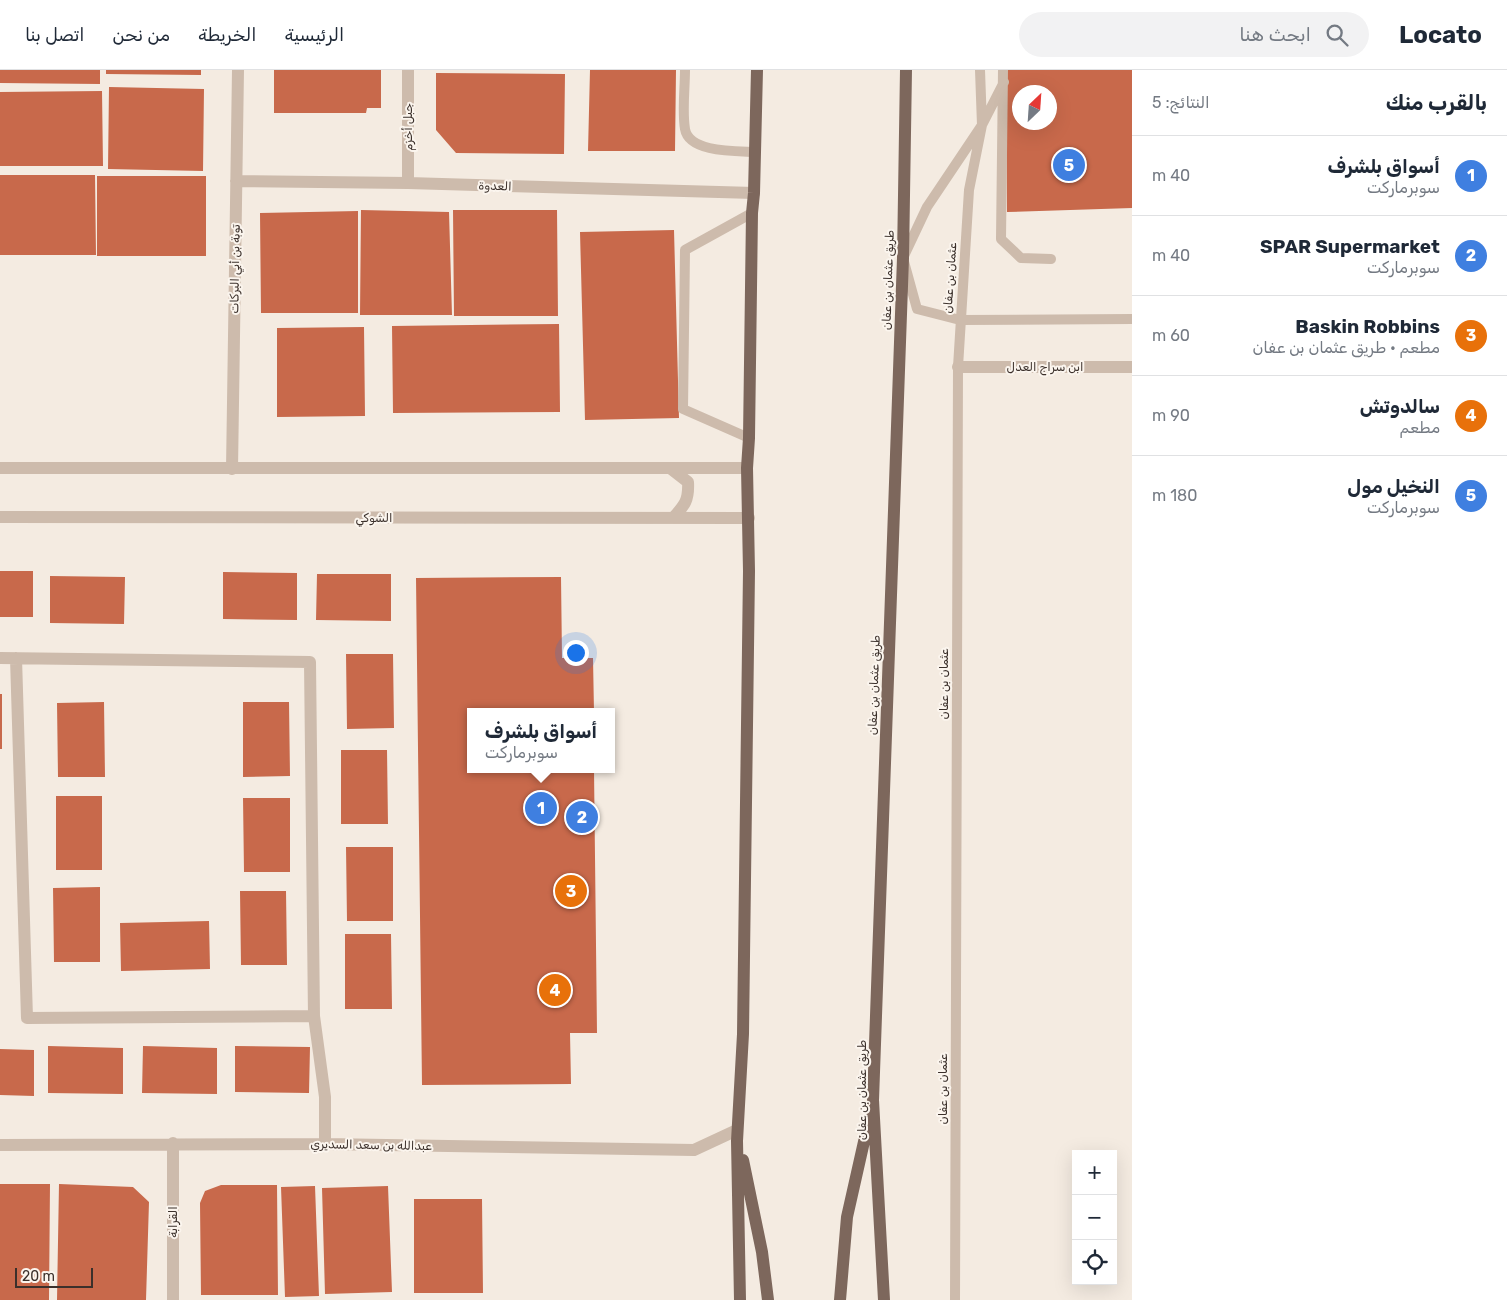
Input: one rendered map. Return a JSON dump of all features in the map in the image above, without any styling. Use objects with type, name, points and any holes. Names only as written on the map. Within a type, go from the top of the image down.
[{"type":"main road","points":[[740,1300],[737,1130],[743,1034],[749,518],[747,468],[757,70]]},
{"type":"main road","name":"طريق عثمان بن عفان","points":[[884,1300],[873,1100],[903,258],[906,70]]},
{"type":"main road","points":[[840,1300],[847,1217],[873,1100]]},
{"type":"main road","points":[[737,1130],[762,1252],[768,1300]]},
{"type":"street","name":"توبة بن أبي البركات","points":[[232,469],[238,70]]},
{"type":"street","name":"جبل أخزم","points":[[408,70],[408,184]]},
{"type":"street","name":"العدوة","points":[[236,181],[754,193]]},
{"type":"street","name":"ابن سراج العدل","points":[[958,367],[1132,367]]},
{"type":"street","points":[[0,468],[747,468]]},
{"type":"street","points":[[670,468],[688,482],[689,495],[684,506],[673,518]]},
{"type":"street","name":"الشوكي","points":[[0,517],[749,518]]},
{"type":"street","points":[[0,658],[310,662],[314,1016],[325,1097],[326,1144]]},
{"type":"street","points":[[16,658],[27,1018],[314,1016]]},
{"type":"street","name":"عبدالله بن سعد السديري","points":[[0,1145],[326,1144],[694,1150],[737,1130]]},
{"type":"street","name":"القرابة","points":[[173,1143],[173,1300]]},
{"type":"lane","points":[[685,70],[685,131],[693,141],[711,149],[755,152]]},
{"type":"lane","name":"عثمان بن عفان","points":[[955,1300],[958,367],[969,190],[982,125],[980,70]]},
{"type":"lane","points":[[1003,70],[1001,239],[1021,258],[1051,258]]},
{"type":"lane","points":[[1004,82],[982,125],[927,207],[903,258],[917,309],[960,320],[1132,319]]},
{"type":"lane","points":[[749,438],[683,409],[685,250],[752,213]]},
{"type":"building","points":[[0,70],[100,70],[100,84],[0,83]]},
{"type":"building","points":[[106,70],[201,70],[201,75],[106,74]]},
{"type":"building","points":[[274,70],[381,70],[381,108],[367,108],[366,113],[274,113]]},
{"type":"building","points":[[590,70],[676,70],[675,151],[588,151]]},
{"type":"building","points":[[1006,70],[1132,70],[1132,208],[1007,212]]},
{"type":"building","points":[[436,73],[565,74],[564,154],[456,153],[436,130]]},
{"type":"building","points":[[109,87],[204,89],[203,171],[108,169]]},
{"type":"building","points":[[102,91],[103,166],[0,166],[0,92]]},
{"type":"building","points":[[0,175],[95,175],[96,255],[0,255]]},
{"type":"building","points":[[97,176],[206,176],[206,256],[97,256]]},
{"type":"building","points":[[361,210],[449,212],[452,315],[360,315]]},
{"type":"building","points":[[453,210],[557,210],[558,316],[454,316]]},
{"type":"building","points":[[358,211],[358,313],[261,313],[260,213]]},
{"type":"building","points":[[674,230],[679,418],[585,420],[580,232]]},
{"type":"building","points":[[559,324],[560,412],[393,413],[392,326]]},
{"type":"building","points":[[364,327],[365,416],[277,417],[277,328]]},
{"type":"building","points":[[0,571],[33,571],[33,617],[0,617]]},
{"type":"building","points":[[223,572],[297,573],[297,620],[223,619]]},
{"type":"building","points":[[317,574],[391,574],[391,621],[316,620]]},
{"type":"building","points":[[50,576],[125,577],[124,624],[50,623]]},
{"type":"building","points":[[561,577],[562,658],[593,658],[594,708],[467,708],[467,773],[594,773],[597,1033],[570,1033],[571,1084],[422,1085],[416,578]]},
{"type":"building","points":[[346,654],[393,654],[394,728],[347,729]]},
{"type":"building","points":[[0,694],[2,694],[2,749],[0,749]]},
{"type":"building","points":[[104,702],[105,777],[58,777],[57,703]]},
{"type":"building","points":[[243,702],[289,702],[290,776],[243,777]]},
{"type":"building","points":[[341,750],[387,750],[388,824],[341,824]]},
{"type":"building","points":[[56,796],[102,796],[102,870],[56,870]]},
{"type":"building","points":[[243,798],[290,798],[290,872],[244,872]]},
{"type":"building","points":[[346,847],[393,847],[393,921],[347,921]]},
{"type":"building","points":[[100,887],[100,962],[54,962],[53,888]]},
{"type":"building","points":[[240,891],[286,891],[287,965],[241,965]]},
{"type":"building","points":[[209,921],[210,969],[121,971],[120,923]]},
{"type":"building","points":[[345,934],[391,934],[392,1009],[345,1009]]},
{"type":"building","points":[[48,1046],[123,1048],[123,1094],[48,1093]]},
{"type":"building","points":[[143,1046],[217,1048],[217,1094],[142,1093]]},
{"type":"building","points":[[235,1046],[310,1047],[309,1093],[235,1092]]},
{"type":"building","points":[[0,1049],[34,1050],[34,1096],[0,1095]]},
{"type":"building","points":[[0,1184],[50,1184],[49,1300],[0,1300]]},
{"type":"building","points":[[59,1184],[133,1187],[149,1202],[146,1300],[57,1300]]},
{"type":"building","points":[[221,1185],[277,1185],[278,1295],[201,1295],[200,1203],[205,1191]]},
{"type":"building","points":[[315,1186],[319,1296],[285,1297],[281,1187]]},
{"type":"building","points":[[388,1186],[392,1292],[325,1294],[322,1188]]},
{"type":"building","points":[[414,1199],[482,1199],[483,1293],[414,1293]]},
{"type":"place","name":"النخيل مول","points":[[1069,165]]},
{"type":"place","name":"أسواق بلشرف","points":[[541,808]]},
{"type":"place","name":"SPAR Supermarket","points":[[582,817]]},
{"type":"place","name":"Baskin Robbins","points":[[571,891]]},
{"type":"place","name":"سالدوتش","points":[[555,990]]}]
